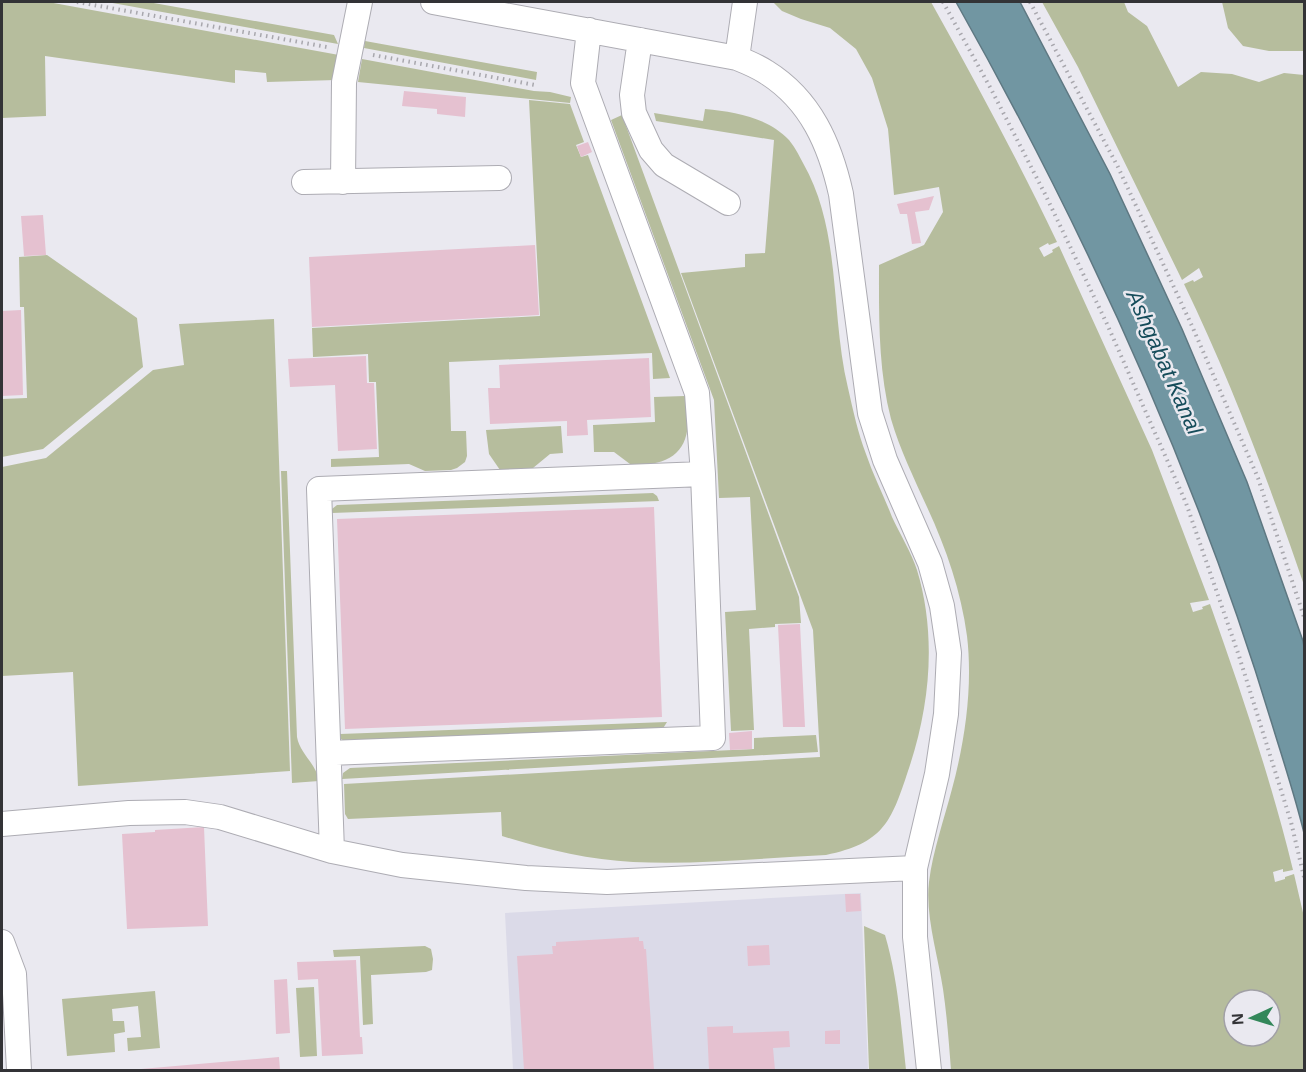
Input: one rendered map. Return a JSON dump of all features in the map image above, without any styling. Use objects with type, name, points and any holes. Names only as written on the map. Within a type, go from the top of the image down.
[{"type":"street","points":[[343,182],[344,82],[360,2]]},
{"type":"street","points":[[433,2],[737,58],[765,71],[792,92],[822,134],[834,161],[842,194],[870,413],[885,460],[930,564],[942,606],[948,653],[946,714],[937,774],[915,868],[915,936],[929,1071]]},
{"type":"street","points":[[737,58],[745,2]]},
{"type":"street","points":[[329,753],[713,738],[703,474],[697,393],[583,83],[589,30]]},
{"type":"street","points":[[640,40],[632,95],[634,113],[651,150],[664,165],[729,203]]},
{"type":"street","points":[[304,183],[499,178]]},
{"type":"street","points":[[332,851],[319,489],[703,474]]},
{"type":"street","points":[[2,824],[129,813],[185,812],[220,817],[332,851],[402,865],[526,878],[607,882],[915,868]]},
{"type":"street","points":[[2,942],[14,974],[19,1071]]},
{"type":"path","points":[[77,2],[535,85]]},
{"type":"path","points":[[943,2],[1046,194],[1107,324],[1186,503],[1239,656],[1291,822],[1305,877]]},
{"type":"path","points":[[1030,2],[1118,168],[1192,326],[1258,478],[1305,617]]},
{"type":"shaded area","points":[[861,893],[868,1070],[513,1070],[505,913]]},
{"type":"green space","points":[[2,2],[48,2],[339,55],[336,80],[267,82],[266,73],[235,70],[235,83],[45,56],[46,116],[2,118]]},
{"type":"green space","points":[[107,2],[148,2],[334,35],[338,44]]},
{"type":"green space","points":[[773,2],[931,2],[996,121],[1057,242],[1049,245],[1048,243],[1039,248],[1044,257],[1059,246],[1152,450],[1209,600],[1190,603],[1193,612],[1210,604],[1265,769],[1293,870],[1283,872],[1283,869],[1273,872],[1275,882],[1294,874],[1304,917],[1304,1070],[951,1070],[941,976],[930,922],[928,895],[933,858],[957,771],[964,733],[969,655],[957,586],[934,522],[903,453],[891,419],[881,362],[879,304],[879,265],[924,245],[943,212],[939,187],[894,195],[888,129],[872,78],[856,49],[830,28],[782,11]]},
{"type":"green space","points":[[1042,2],[1124,2],[1128,12],[1147,26],[1178,87],[1201,72],[1232,74],[1259,82],[1284,73],[1304,75],[1304,585],[1248,433],[1218,358],[1184,284],[1203,277],[1199,268],[1182,280],[1078,67]]},
{"type":"green space","points":[[1222,2],[1304,2],[1304,51],[1269,51],[1243,46],[1228,28]]},
{"type":"green space","points":[[365,41],[537,72],[536,80],[364,48]]},
{"type":"green space","points":[[362,59],[550,92],[571,97],[570,103],[358,82]]},
{"type":"green space","points":[[529,100],[570,104],[584,142],[576,145],[581,157],[588,155],[670,378],[653,379],[652,353],[449,362],[451,431],[466,431],[467,456],[465,462],[451,470],[425,471],[409,464],[331,467],[331,459],[379,457],[376,382],[369,382],[368,354],[313,357],[312,328],[540,316]]},
{"type":"green space","points":[[705,109],[750,117],[780,132],[795,148],[815,189],[830,245],[842,360],[856,421],[872,470],[917,570],[927,620],[929,646],[926,697],[916,747],[890,817],[873,837],[845,850],[826,855],[657,863],[616,861],[583,856],[502,836],[501,812],[348,819],[345,814],[344,784],[820,757],[813,630],[681,273],[745,267],[745,254],[765,253],[774,140],[656,121],[654,113],[703,121]]},
{"type":"green space","points":[[622,115],[799,597],[801,623],[775,624],[775,627],[749,629],[754,730],[731,731],[725,612],[756,610],[750,497],[719,498],[714,400],[611,120]]},
{"type":"green space","points":[[47,255],[137,318],[143,367],[43,449],[2,457],[2,399],[27,398],[24,307],[20,307],[19,257]]},
{"type":"green space","points":[[274,319],[290,771],[78,786],[73,672],[2,676],[2,467],[46,458],[153,370],[184,365],[179,324]]},
{"type":"green space","points":[[685,396],[688,427],[680,449],[672,456],[661,462],[630,464],[614,452],[594,452],[593,425],[655,422],[654,397]]},
{"type":"green space","points":[[561,426],[563,453],[550,454],[533,468],[500,470],[489,454],[486,430]]},
{"type":"green space","points":[[281,471],[287,471],[297,737],[319,781],[292,783]]},
{"type":"green space","points":[[653,493],[659,501],[332,513],[332,509],[337,505]]},
{"type":"green space","points":[[667,722],[662,730],[346,742],[341,739],[340,734]]},
{"type":"green space","points":[[816,735],[818,752],[342,779],[343,773],[350,768],[754,749],[754,738]]},
{"type":"green space","points":[[864,926],[885,935],[896,985],[906,1070],[869,1070]]},
{"type":"green space","points":[[425,946],[431,949],[432,970],[371,975],[373,1024],[363,1025],[360,956],[334,957],[333,950]]},
{"type":"green space","points":[[314,987],[317,1056],[300,1057],[296,988]]},
{"type":"green space","points":[[155,991],[160,1048],[128,1051],[127,1038],[141,1037],[138,1006],[112,1009],[113,1021],[124,1021],[125,1032],[114,1034],[115,1052],[67,1056],[62,999]]},
{"type":"water","name":"Ashgabat Kanal","points":[[956,2],[1020,2],[1110,174],[1182,329],[1247,482],[1304,647],[1304,833],[1242,630],[1173,445],[1093,265],[1049,176]]},
{"type":"building","points":[[404,91],[466,97],[465,117],[437,114],[437,109],[402,106]]},
{"type":"building","points":[[588,142],[592,152],[581,157],[577,146]]},
{"type":"building","points":[[934,196],[929,210],[915,212],[921,243],[912,244],[907,214],[900,214],[897,204]]},
{"type":"building","points":[[43,215],[46,255],[24,256],[21,216]]},
{"type":"building","points":[[535,245],[539,315],[312,327],[309,257]]},
{"type":"building","points":[[21,310],[23,395],[2,396],[2,311]]},
{"type":"building","points":[[366,356],[367,383],[374,383],[377,449],[338,451],[335,385],[290,387],[288,359]]},
{"type":"building","points":[[649,358],[651,417],[587,420],[588,435],[567,436],[567,421],[490,424],[488,388],[500,388],[499,365]]},
{"type":"building","points":[[654,507],[662,717],[345,729],[337,519]]},
{"type":"building","points":[[800,624],[805,727],[783,727],[778,625]]},
{"type":"building","points":[[752,731],[752,749],[730,750],[729,733]]},
{"type":"building","points":[[204,827],[208,926],[127,929],[122,834]]},
{"type":"building","points":[[845,894],[860,894],[861,911],[846,912]]},
{"type":"building","points":[[639,937],[639,941],[643,941],[644,949],[646,949],[654,1070],[524,1070],[517,956],[553,954],[552,946],[556,946],[556,942]]},
{"type":"building","points":[[769,945],[770,965],[748,966],[747,946]]},
{"type":"building","points":[[356,960],[363,1054],[322,1056],[318,979],[298,980],[297,962]]},
{"type":"building","points":[[287,979],[290,1033],[276,1034],[274,980]]},
{"type":"building","points":[[733,1026],[733,1033],[789,1031],[790,1047],[773,1048],[775,1070],[709,1070],[707,1027]]},
{"type":"building","points":[[840,1030],[840,1044],[825,1044],[825,1031]]},
{"type":"building","points":[[279,1057],[280,1070],[141,1070],[141,1069]]}]
